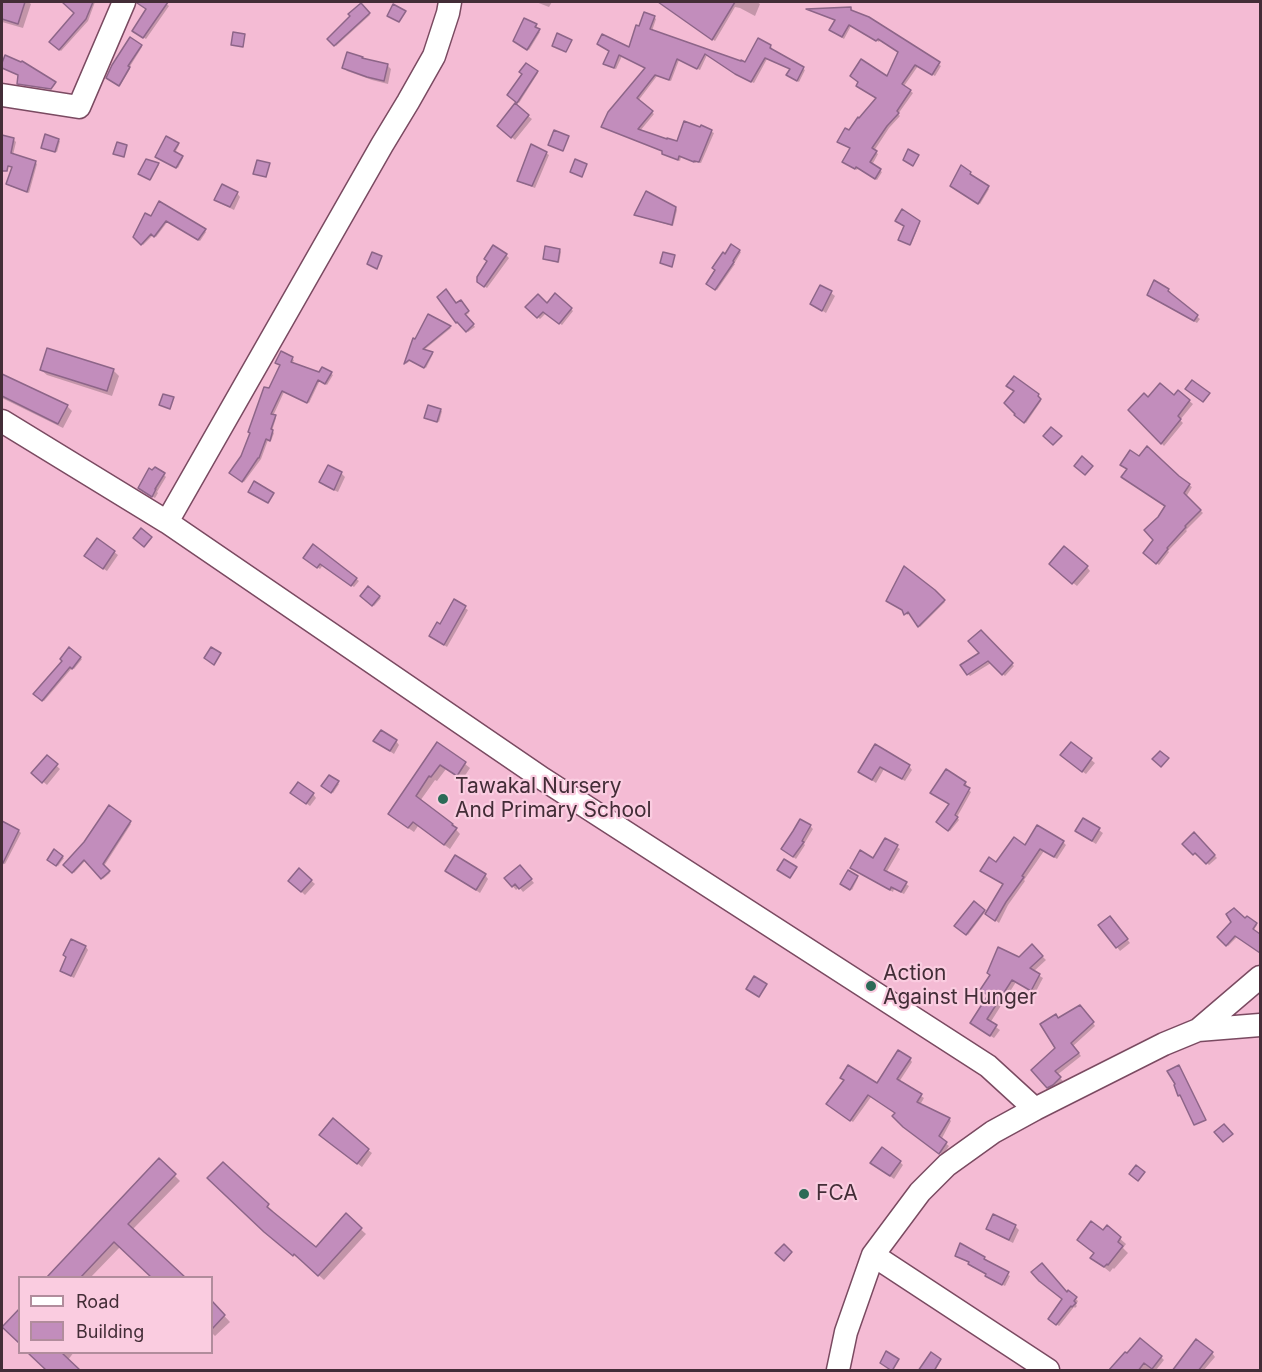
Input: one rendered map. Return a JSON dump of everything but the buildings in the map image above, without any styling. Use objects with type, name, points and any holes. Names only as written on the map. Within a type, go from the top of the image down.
[{"type":"street","points":[[2,95],[80,107],[124,2]]},
{"type":"street","points":[[167,522],[429,65],[450,2]]},
{"type":"street","points":[[2,421],[167,522],[543,779],[988,1065],[1035,1108]]},
{"type":"street","points":[[1198,1030],[1260,977]]},
{"type":"street","points":[[838,1371],[846,1332],[873,1255],[920,1192],[947,1165],[993,1132],[1035,1108],[1164,1044],[1198,1030],[1260,1024]]},
{"type":"street","points":[[873,1255],[1047,1371]]},
{"type":"place","name":"Tawakal Nursery And Primary School","points":[[443,799]]},
{"type":"place","name":"Action Against Hunger","points":[[871,986]]},
{"type":"place","name":"FCA","points":[[804,1194]]}]
